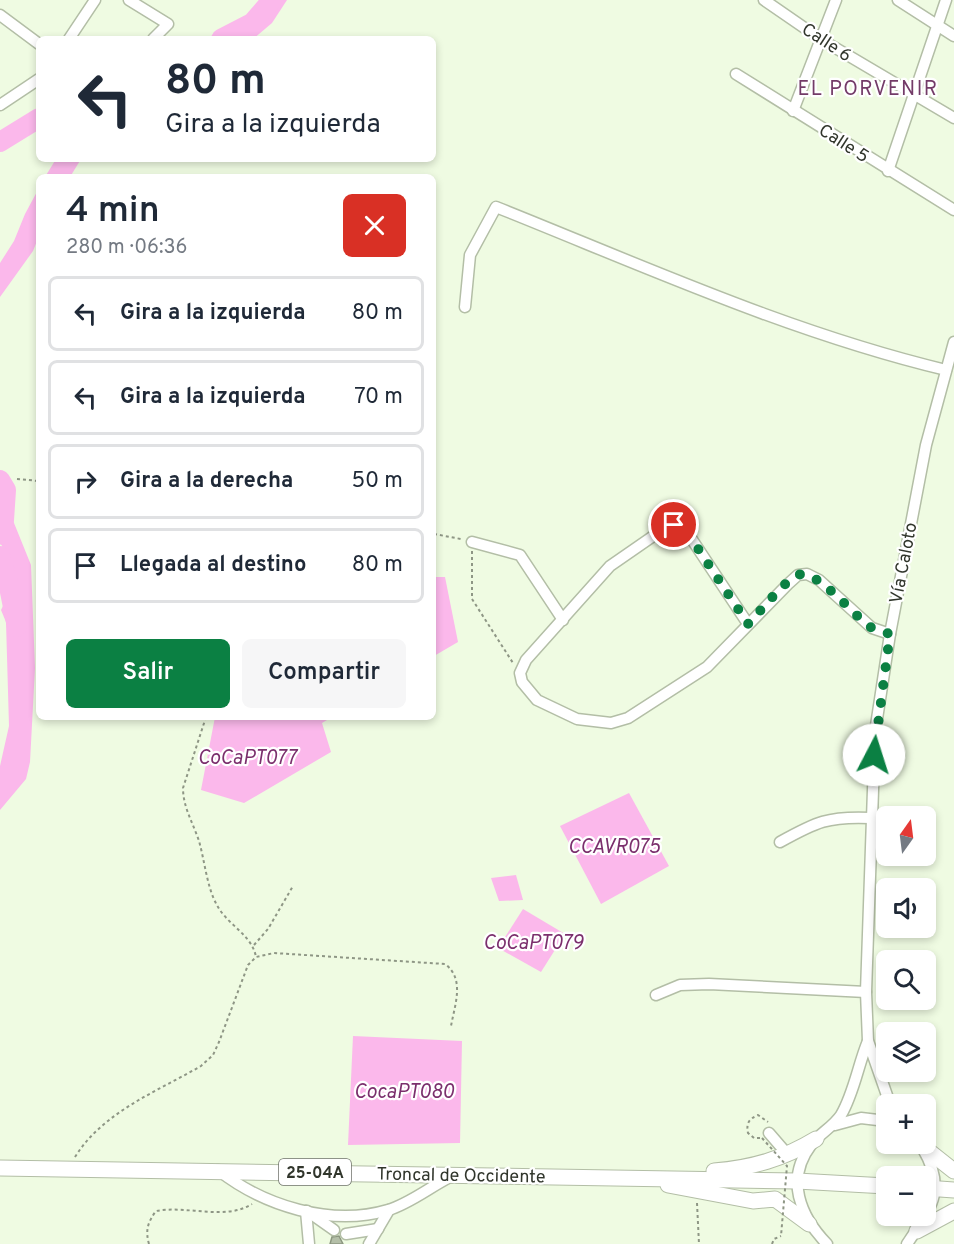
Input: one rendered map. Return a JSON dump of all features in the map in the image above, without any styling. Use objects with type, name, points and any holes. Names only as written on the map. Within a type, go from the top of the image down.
[{"type":"highway","points":[[630,1178],[746,1168],[788,1155],[816,1139]]},
{"type":"highway","points":[[933,1154],[954,1171]]},
{"type":"highway","name":"Troncal de Occidente","points":[[0,1168],[68,1167],[454,1174],[797,1181],[876,1185]]},
{"type":"highway","points":[[630,1178],[753,1201],[775,1200],[808,1224]]},
{"type":"highway","points":[[936,1188],[954,1190]]},
{"type":"highway","points":[[912,1237],[954,1211]]},
{"type":"street","points":[[71,36],[94,0]]},
{"type":"street","points":[[129,0],[168,24],[156,36]]},
{"type":"street","name":"Calle 6","points":[[764,0],[822,40],[954,118]]},
{"type":"street","points":[[794,111],[836,0]]},
{"type":"street","points":[[898,0],[954,36]]},
{"type":"street","points":[[888,171],[946,0]]},
{"type":"street","points":[[0,15],[36,42]]},
{"type":"street","name":"Calle 5","points":[[736,74],[888,171],[954,210]]},
{"type":"street","points":[[0,105],[36,81]]},
{"type":"street","points":[[465,307],[470,255],[496,207],[700,289],[882,355],[946,370]]},
{"type":"street","name":"Vía Caloto","points":[[887,1094],[868,1041],[866,992],[875,732],[890,634],[926,445],[954,342]]},
{"type":"street","points":[[748,624],[685,529],[674,525],[662,530],[610,566],[526,660],[520,673],[522,682],[537,700],[577,719],[611,723],[628,718],[706,667],[798,575],[807,574],[819,580],[872,628],[890,634]]},
{"type":"street","points":[[472,542],[520,555],[563,620]]},
{"type":"street","points":[[780,842],[818,821],[849,817],[871,818]]},
{"type":"street","points":[[656,995],[680,985],[709,984],[866,992]]},
{"type":"street","name":"Vía Caloto","points":[[825,1241],[808,1224],[799,1203],[797,1181],[803,1158],[816,1139],[829,1128],[844,1108],[868,1041]]},
{"type":"street","points":[[829,1128],[853,1119],[876,1120]]},
{"type":"street","points":[[769,1133],[788,1155]]},
{"type":"street","points":[[218,1170],[238,1185],[278,1204],[306,1211],[350,1217],[389,1210],[454,1174]]},
{"type":"street","points":[[369,1244],[389,1210]]},
{"type":"street","points":[[306,1211],[334,1230]]},
{"type":"street","points":[[306,1211],[309,1244]]},
{"type":"street","points":[[346,1234],[378,1229]]},
{"type":"street","points":[[902,1244],[912,1237]]},
{"type":"path","points":[[17,479],[36,481]]},
{"type":"path","points":[[436,534],[472,542],[472,599],[520,673]]},
{"type":"path","points":[[205,720],[183,788],[183,800],[198,840],[216,904],[228,923],[254,945],[256,957]]},
{"type":"path","points":[[254,945],[268,929],[293,886]]},
{"type":"path","points":[[68,1167],[97,1128],[114,1115],[201,1066],[213,1055],[248,965],[256,957],[274,953],[445,964],[455,971],[458,982],[451,1026]]},
{"type":"path","points":[[769,1133],[770,1125],[766,1118],[758,1115],[751,1118],[747,1125],[748,1133],[754,1138],[762,1138],[787,1166],[781,1236],[774,1239],[772,1244]]},
{"type":"path","points":[[697,1191],[699,1244]]},
{"type":"path","points":[[148,1244],[146,1233],[149,1221],[156,1211],[172,1208],[233,1212],[245,1208],[260,1196]]},
{"type":"water","points":[[267,0],[287,0],[272,23],[257,36],[231,36]]},
{"type":"water","points":[[54,162],[79,162],[72,174],[47,174]]},
{"type":"water","points":[[36,194],[36,244],[0,297],[0,263],[14,241]]},
{"type":"water","points":[[0,501],[14,523],[31,565],[35,668],[30,762],[26,779],[0,810],[0,766],[9,726],[6,622],[1,610],[3,606],[12,610],[14,577],[0,541]]},
{"type":"water","points":[[436,577],[445,577],[458,642],[436,655]]},
{"type":"water","name":"CoCaPT077","points":[[214,720],[327,720],[322,723],[331,752],[244,803],[201,790]]},
{"type":"water","name":"CCAVR075","points":[[629,793],[669,866],[601,904],[560,826]]},
{"type":"water","points":[[516,875],[523,900],[499,901],[491,878]]},
{"type":"water","name":"CoCaPT079","points":[[523,909],[565,934],[541,972],[498,948]]},
{"type":"water","name":"CocaPT080","points":[[353,1036],[462,1041],[460,1143],[348,1145]]},
{"type":"building","points":[[339,1236],[343,1244],[330,1244],[332,1237]]},
{"type":"waterway","points":[[227,36],[252,23],[272,0]]},
{"type":"waterway","points":[[0,142],[36,120]]},
{"type":"waterway","points":[[0,480],[6,490],[3,535]]},
{"type":"waterway","points":[[0,556],[17,627]]},
{"type":"district","name":"EL PORVENIR","points":[[868,88]]},
{"type":"route","points":[[674,525],[685,529],[748,624],[798,575],[807,574],[819,580],[872,628],[890,634],[875,732],[874,755]]}]
